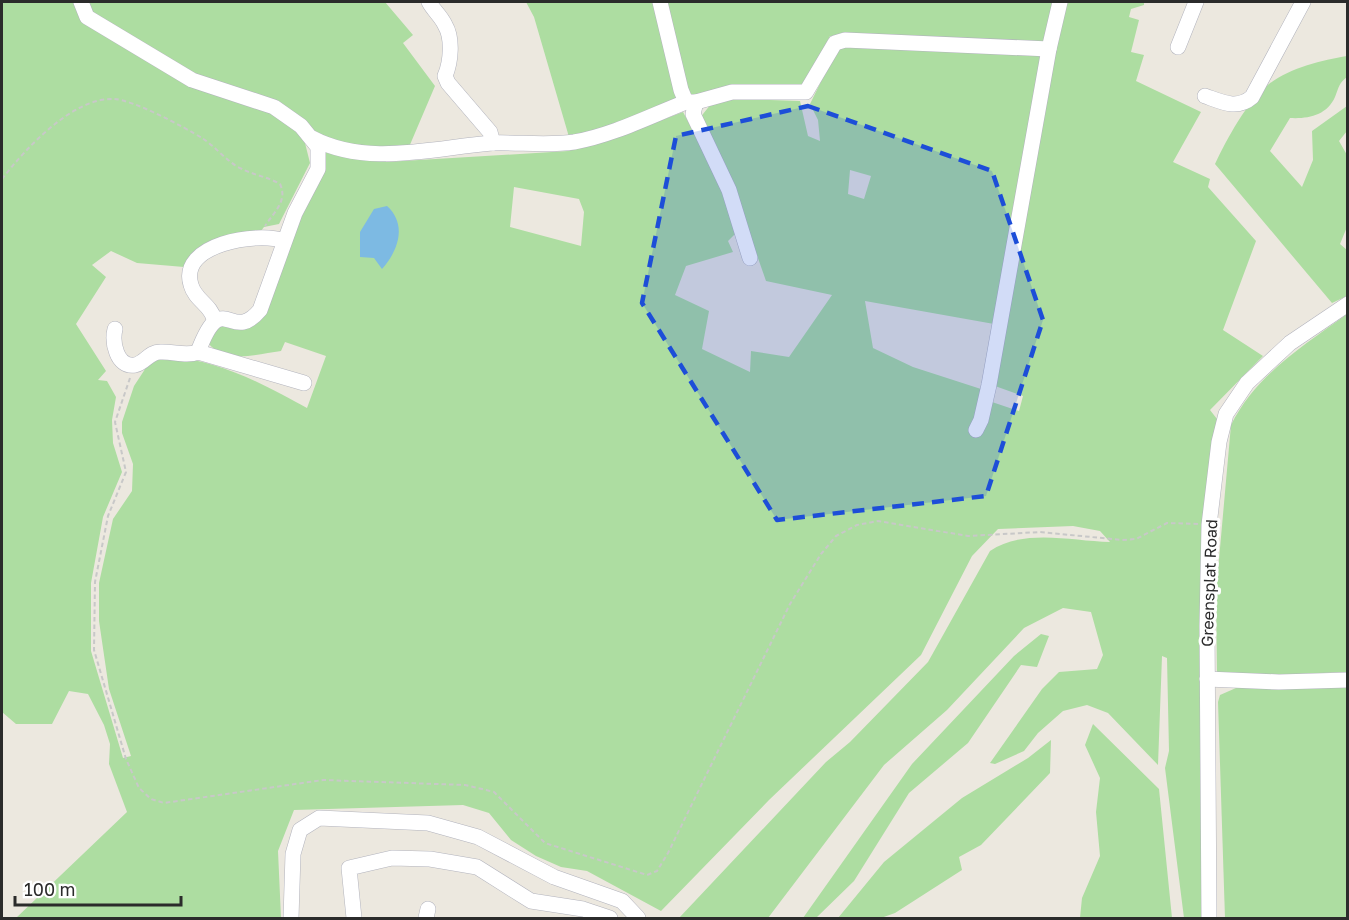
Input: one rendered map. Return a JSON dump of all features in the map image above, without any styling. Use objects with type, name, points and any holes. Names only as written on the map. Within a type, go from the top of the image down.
[{"type":"street","points":[[81,2],[87,17],[192,80],[274,107],[302,126],[318,147],[318,169]]},
{"type":"street","points":[[429,2],[447,27],[450,37],[448,68],[445,76],[447,83],[490,132],[493,143]]},
{"type":"street","points":[[660,2],[681,90],[691,102],[693,114],[729,190],[750,258]]},
{"type":"street","points":[[976,430],[981,420],[989,385],[1049,49],[1060,2]]},
{"type":"street","points":[[1178,47],[1196,2]]},
{"type":"street","points":[[1205,96],[1225,104],[1235,105],[1246,102],[1252,97],[1303,2]]},
{"type":"street","points":[[312,138],[331,148],[390,155],[493,143],[573,142],[604,134],[691,102],[732,92],[806,92],[835,43],[845,40],[1049,49]]},
{"type":"street","points":[[198,352],[207,327],[214,319],[223,317],[239,324],[252,320],[260,310],[295,213],[318,169],[333,158],[352,151]]},
{"type":"street","points":[[214,319],[213,311],[200,300],[191,285],[189,273],[195,263],[227,241],[275,237],[284,241]]},
{"type":"street","name":"Greensplat Road","points":[[1209,918],[1207,679],[1209,525],[1219,442],[1226,414],[1247,383],[1290,344],[1347,304]]},
{"type":"street","points":[[115,329],[113,338],[121,359],[136,365],[158,351],[192,354],[198,352],[304,382]]},
{"type":"street","points":[[1207,679],[1279,682],[1347,680]]},
{"type":"street","points":[[291,918],[293,854],[300,830],[319,818],[428,823],[478,837],[554,877],[622,901],[638,918]]},
{"type":"street","points":[[354,918],[349,868],[392,858],[430,860],[477,867],[531,901],[583,909],[610,918]]},
{"type":"path","points":[[2,179],[39,135],[50,127],[100,100],[116,99],[141,107],[201,138],[240,169],[280,184],[284,190],[282,202],[260,234],[263,239]]},
{"type":"path","points":[[136,365],[124,392],[115,422],[126,472],[108,516],[95,582],[94,650],[126,759],[139,788],[151,799],[164,803],[323,780],[465,785],[494,792],[544,843],[647,876],[657,871],[668,853],[790,604],[811,568],[836,536],[857,525],[878,520],[928,527],[968,536],[1040,532],[1122,540],[1136,538],[1167,523],[1209,525]]},
{"type":"highlighted area","points":[[808,106],[992,171],[1043,320],[986,496],[777,520],[642,303],[676,136]]},
{"type":"green space","points":[[2,2],[385,2],[413,35],[403,43],[435,86],[409,147],[383,147],[386,162],[568,151],[617,137],[683,112],[724,188],[737,232],[728,241],[733,252],[686,266],[675,295],[709,311],[702,349],[750,372],[751,351],[789,357],[832,295],[766,281],[731,181],[699,119],[711,104],[734,99],[800,101],[808,136],[820,141],[818,120],[810,104],[836,51],[845,47],[1037,55],[1043,59],[994,324],[865,301],[873,348],[913,367],[981,389],[992,402],[1019,411],[1023,396],[995,386],[1028,187],[1066,2],[1144,2],[1144,5],[1131,9],[1129,17],[1139,20],[1131,52],[1144,55],[1136,81],[1201,112],[1173,162],[1210,179],[1208,187],[1256,241],[1223,330],[1263,356],[1210,410],[1217,419],[1204,918],[1184,918],[1165,768],[1169,751],[1167,658],[1162,656],[1158,765],[1108,713],[1087,705],[1063,711],[1038,733],[1024,751],[995,764],[990,763],[1042,689],[1059,672],[1097,669],[1103,655],[1091,612],[1063,608],[1024,628],[947,710],[884,765],[768,918],[679,918],[826,762],[850,742],[928,662],[990,551],[1003,544],[1033,538],[1110,542],[1100,531],[1073,526],[998,529],[972,556],[921,655],[769,800],[661,911],[587,871],[561,867],[536,856],[511,840],[489,813],[463,805],[294,810],[278,851],[281,918],[16,918],[127,812],[109,764],[110,744],[104,725],[88,694],[69,691],[52,724],[16,724],[2,712]],"holes":[[[261,105],[317,136],[313,190],[254,323],[242,330],[220,323],[208,343],[215,350],[233,356],[252,356],[281,351],[285,342],[326,356],[307,408],[232,371],[211,364],[170,358],[151,360],[134,386],[122,422],[122,433],[133,464],[132,491],[113,519],[99,583],[99,621],[109,689],[131,756],[123,758],[91,651],[91,583],[103,517],[122,472],[113,443],[112,420],[116,397],[107,381],[98,380],[106,371],[76,324],[106,277],[92,265],[111,251],[137,263],[184,267],[257,236],[264,227],[279,224],[310,163],[303,135]],[[850,170],[871,176],[864,199],[848,194]],[[514,187],[579,199],[584,212],[581,246],[510,227]]]},
{"type":"green space","points":[[526,2],[654,2],[682,99],[601,130],[569,137],[534,17]]},
{"type":"green space","points":[[666,2],[1055,2],[1045,44],[830,36],[804,87],[698,97],[689,94]]},
{"type":"green space","points":[[1347,56],[1347,77],[1341,83],[1332,103],[1317,115],[1290,118],[1270,151],[1302,187],[1313,160],[1312,131],[1347,106],[1347,131],[1339,141],[1347,155],[1347,227],[1340,244],[1347,250],[1347,296],[1332,303],[1215,164],[1245,110],[1269,84],[1287,73],[1306,66]]},
{"type":"green space","points":[[1347,314],[1347,672],[1251,676],[1217,674],[1216,593],[1231,425],[1241,407],[1267,376]]},
{"type":"green space","points":[[1041,634],[1049,636],[1037,667],[1021,665],[968,743],[909,793],[854,881],[816,918],[803,918],[912,764],[1014,656]]},
{"type":"green space","points":[[1347,686],[1347,918],[1225,918],[1218,702],[1220,695],[1236,688]]},
{"type":"green space","points":[[1093,724],[1159,789],[1172,918],[1080,918],[1082,898],[1100,856],[1096,812],[1100,778],[1085,745]]},
{"type":"green space","points":[[1051,740],[1050,773],[981,845],[959,857],[962,870],[895,913],[881,918],[838,918],[884,862],[962,798],[1028,758]]},
{"type":"water","points":[[387,206],[393,213],[399,229],[393,254],[382,269],[374,258],[360,257],[360,232],[374,209]]}]
